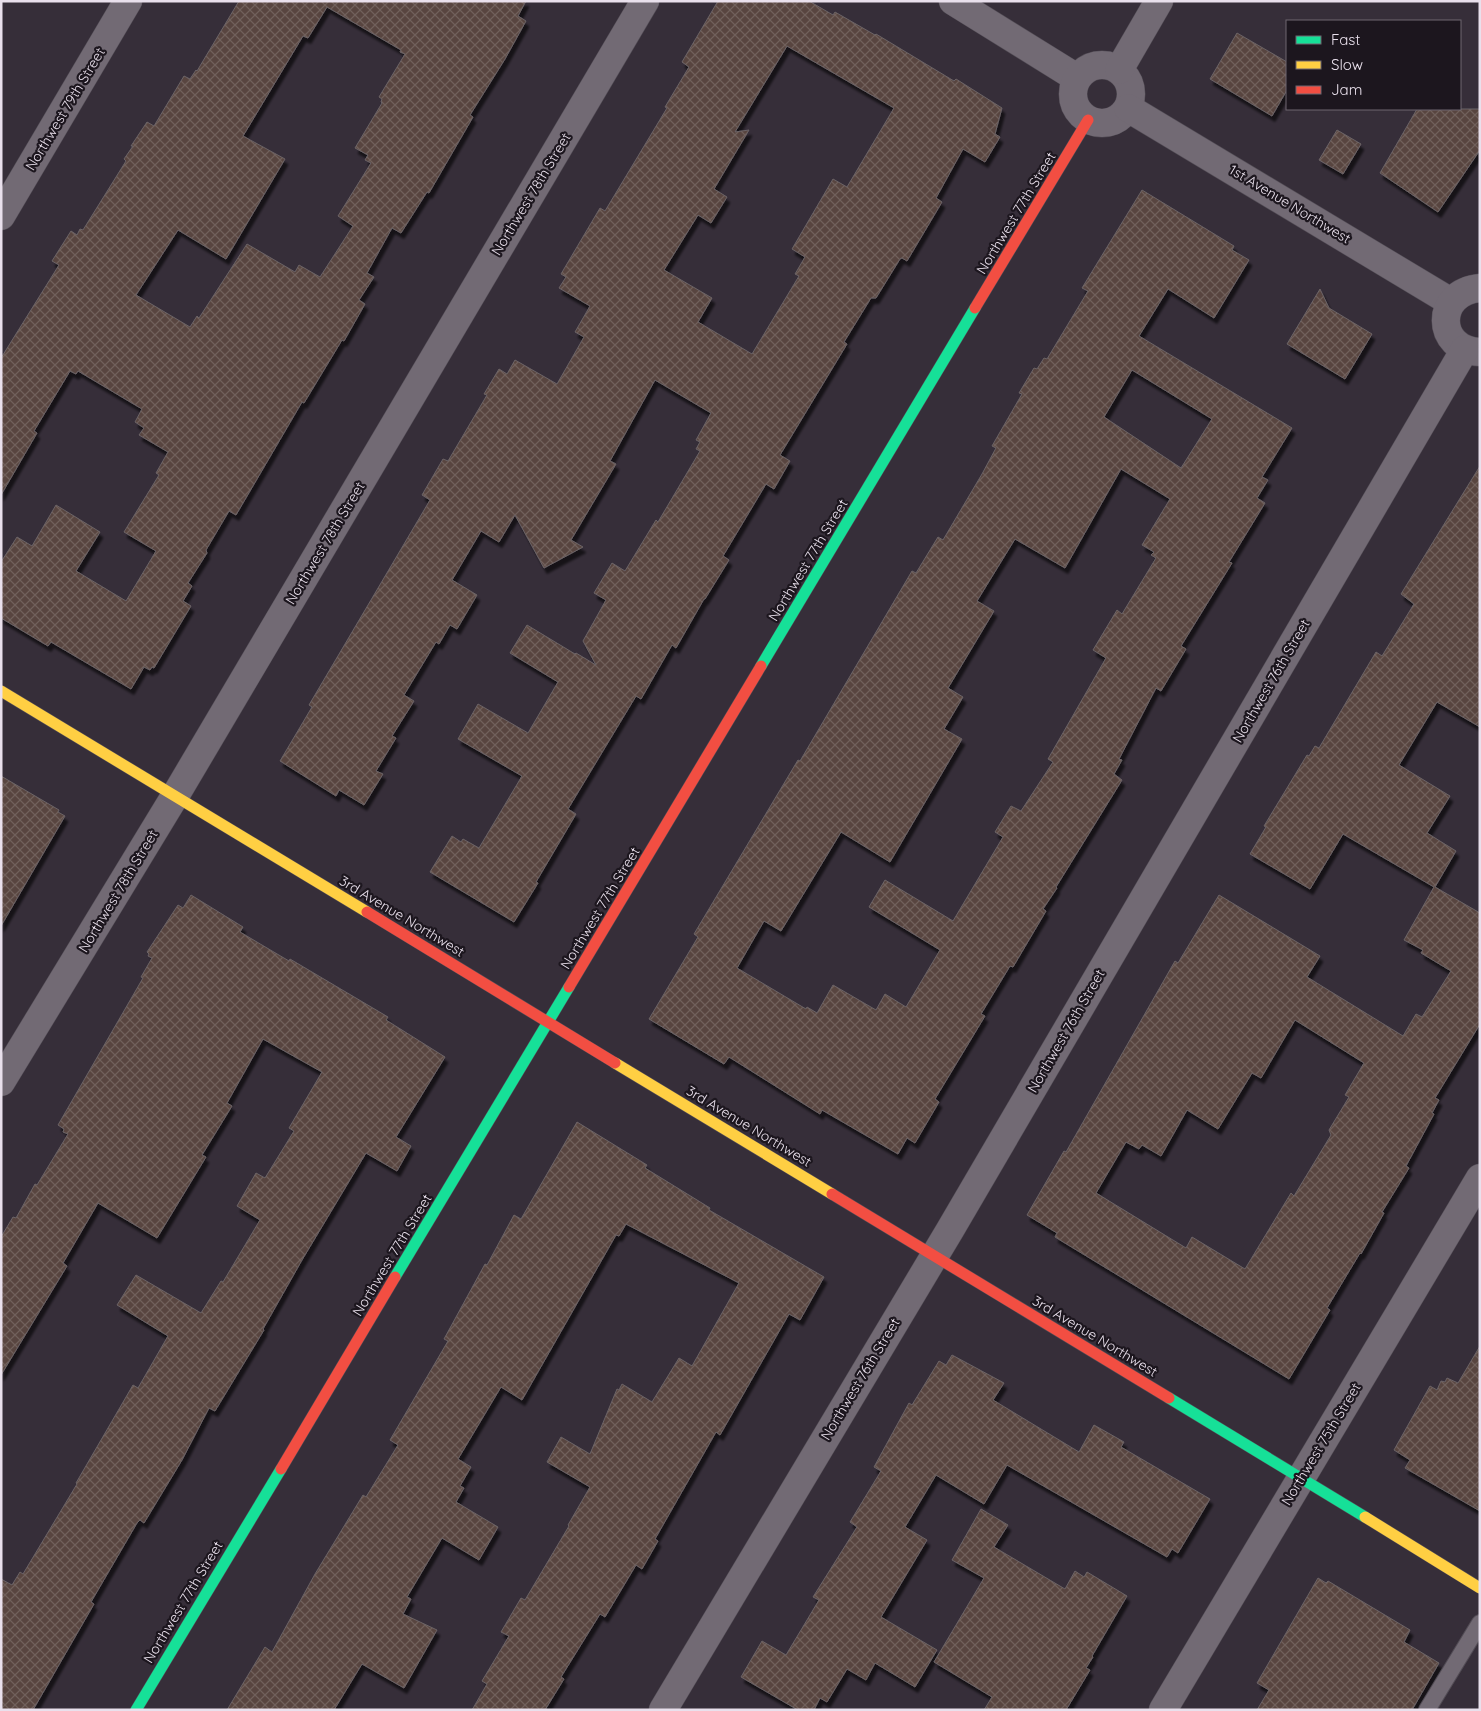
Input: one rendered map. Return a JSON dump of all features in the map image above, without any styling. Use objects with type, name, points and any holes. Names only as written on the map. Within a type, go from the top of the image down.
[{"type":"street","name":"Northwest 79th Street","points":[[1,216],[128,1]]},
{"type":"street","name":"Northwest 78th Street","points":[[1,1082],[175,796],[645,1]]},
{"type":"street","points":[[953,1],[1078,78]]},
{"type":"street","points":[[1119,70],[1159,1]]},
{"type":"street","points":[[1102,65],[1111,66],[1119,70],[1126,77],[1130,85],[1132,95],[1128,108],[1116,120],[1107,123],[1097,124],[1088,120],[1080,114],[1075,106],[1073,96],[1078,78],[1084,71],[1102,65]]},
{"type":"street","name":"1st Avenue Northwest","points":[[1128,108],[1452,302]]},
{"type":"street","name":"Northwest 77th Street","points":[[136,1710],[1088,120]]},
{"type":"street","points":[[1472,350],[1458,346],[1451,338],[1446,328],[1445,318],[1448,308],[1461,292],[1480,288]]},
{"type":"street","name":"Northwest 76th Street","points":[[663,1710],[1472,350]]},
{"type":"street","name":"3rd Avenue Northwest","points":[[1,691],[1480,1588]]},
{"type":"street","name":"Northwest 75th Street","points":[[1163,1710],[1480,1178]]},
{"type":"lane","points":[[1427,1710],[1480,1623]]},
{"type":"building","points":[[239,1],[526,1],[518,16],[526,21],[470,115],[473,117],[429,193],[427,192],[401,233],[392,228],[367,273],[374,277],[359,300],[365,304],[344,341],[342,340],[304,403],[302,402],[236,515],[229,511],[206,550],[207,553],[188,583],[192,586],[183,601],[191,606],[154,668],[152,667],[150,670],[144,667],[131,689],[51,642],[48,646],[1,618],[1,562],[17,537],[32,546],[56,505],[100,532],[76,571],[126,601],[156,551],[124,532],[159,475],[156,473],[168,452],[139,435],[144,428],[135,422],[142,409],[78,371],[76,374],[70,371],[34,431],[37,433],[1,495],[1,358],[59,265],[52,261],[71,231],[77,235],[80,229],[83,230],[126,161],[124,159],[133,146],[131,146],[147,122],[154,126],[184,76],[190,79],[197,71]],"holes":[[[327,7],[401,50],[400,52],[405,54],[379,97],[382,99],[382,103],[355,148],[368,155],[365,160],[371,163],[338,216],[353,226],[320,277],[299,265],[295,272],[247,244],[199,318],[197,316],[190,327],[136,295],[178,230],[226,259],[285,159],[243,136],[303,36],[308,38]]]},
{"type":"building","points":[[718,1],[809,1],[833,15],[835,12],[876,34],[954,81],[956,79],[1002,108],[995,134],[1000,137],[985,162],[963,149],[936,198],[942,202],[907,261],[902,258],[900,259],[876,298],[871,298],[844,342],[847,344],[780,455],[790,461],[774,489],[766,484],[723,556],[729,560],[676,648],[672,645],[641,699],[636,696],[568,809],[576,814],[514,922],[430,872],[452,836],[461,842],[463,839],[479,848],[522,776],[458,739],[478,704],[528,733],[558,682],[510,653],[527,625],[596,665],[583,641],[606,600],[594,593],[612,563],[625,571],[656,520],[658,522],[700,451],[696,449],[700,442],[696,440],[711,413],[655,380],[610,461],[616,464],[571,540],[583,547],[544,568],[515,515],[499,542],[481,531],[452,580],[477,595],[457,629],[450,625],[439,644],[436,642],[404,695],[414,701],[392,736],[396,738],[376,771],[383,774],[364,805],[339,790],[336,796],[280,761],[312,707],[309,705],[430,500],[422,495],[443,459],[448,461],[487,395],[484,394],[499,369],[507,374],[515,360],[557,384],[584,337],[575,332],[590,306],[559,288],[566,277],[561,274],[600,208],[605,211],[667,108],[665,107],[689,67],[682,62]],"holes":[[[787,46],[894,108],[847,187],[833,179],[792,249],[805,257],[795,274],[799,276],[752,354],[698,322],[712,298],[664,270],[698,215],[711,223],[727,197],[714,189],[749,130],[735,132]]]},
{"type":"building","points":[[1237,33],[1286,61],[1286,92],[1272,116],[1210,79]]},
{"type":"building","points":[[1480,109],[1480,150],[1438,212],[1380,173],[1416,110]]},
{"type":"building","points":[[1337,130],[1361,144],[1343,174],[1319,160]]},
{"type":"building","points":[[1142,190],[1234,246],[1232,250],[1249,260],[1214,318],[1168,289],[1139,336],[1292,428],[1262,477],[1268,480],[1257,498],[1265,503],[1229,562],[1232,563],[1181,646],[1186,649],[1161,691],[1156,688],[1119,759],[1122,760],[1114,774],[1122,780],[1043,909],[1046,911],[1013,967],[1010,966],[981,1014],[985,1016],[935,1099],[939,1102],[915,1143],[907,1138],[898,1154],[822,1110],[820,1114],[729,1057],[724,1064],[649,1019],[698,937],[694,934],[798,760],[800,761],[912,571],[916,573],[938,537],[943,540],[996,448],[992,446],[1022,394],[1019,393],[1034,368],[1037,369],[1044,358],[1047,359],[1088,291],[1082,288]],"holes":[[[1132,370],[1212,419],[1181,468],[1104,417]],[[1121,469],[1170,499],[1142,545],[1154,552],[1151,555],[1156,558],[1122,614],[1117,610],[1093,650],[1106,658],[1048,759],[1053,762],[1021,811],[1011,806],[995,832],[1003,837],[953,921],[885,880],[869,907],[940,950],[906,1007],[885,994],[876,1010],[833,985],[817,1013],[807,1007],[806,1009],[737,968],[764,921],[781,931],[841,832],[890,862],[962,739],[944,729],[963,697],[948,688],[994,611],[977,601],[1015,539],[1065,568]]]},
{"type":"building","points":[[1320,289],[1329,308],[1372,334],[1345,379],[1287,344]]},
{"type":"building","points":[[1480,466],[1480,727],[1437,702],[1399,765],[1450,796],[1427,833],[1456,851],[1435,887],[1480,913],[1480,1024],[1435,1098],[1439,1100],[1432,1113],[1434,1114],[1406,1166],[1409,1168],[1382,1212],[1384,1213],[1361,1254],[1327,1308],[1330,1310],[1289,1379],[1055,1237],[1057,1233],[1027,1215],[1064,1151],[1066,1152],[1175,961],[1178,963],[1219,895],[1320,956],[1307,977],[1403,1036],[1416,1014],[1422,1017],[1451,971],[1421,953],[1423,950],[1404,940],[1434,887],[1343,834],[1310,889],[1250,854],[1266,827],[1264,826],[1307,755],[1309,756],[1315,746],[1319,748],[1376,652],[1382,656],[1414,604],[1401,594]],"holes":[[[1295,1020],[1364,1063],[1345,1095],[1349,1097],[1329,1130],[1331,1135],[1294,1196],[1291,1193],[1245,1269],[1192,1237],[1186,1248],[1096,1193],[1126,1142],[1139,1149],[1142,1145],[1161,1156],[1187,1110],[1218,1129],[1252,1073],[1261,1078]]]},
{"type":"building","points":[[1,776],[59,810],[58,812],[65,816],[1,926]]},
{"type":"building","points":[[191,895],[243,927],[240,932],[388,1017],[386,1020],[445,1057],[396,1137],[411,1146],[397,1171],[366,1153],[215,1411],[209,1408],[182,1460],[144,1523],[140,1520],[137,1523],[91,1602],[94,1604],[33,1710],[1,1710],[1,1579],[12,1585],[20,1572],[23,1574],[133,1385],[138,1388],[168,1336],[117,1305],[136,1275],[201,1313],[221,1281],[223,1282],[260,1220],[237,1206],[256,1173],[265,1178],[294,1131],[289,1128],[322,1072],[263,1039],[227,1103],[232,1106],[202,1155],[206,1157],[157,1238],[98,1203],[63,1263],[67,1266],[1,1375],[1,1237],[13,1217],[16,1218],[35,1184],[37,1185],[68,1134],[63,1132],[64,1129],[58,1125],[143,978],[141,977],[152,958],[148,956],[147,952],[178,905],[183,908]]},
{"type":"building","points":[[577,1122],[647,1165],[645,1168],[710,1208],[709,1210],[824,1277],[800,1320],[789,1314],[720,1435],[716,1432],[655,1539],[658,1541],[642,1569],[636,1565],[605,1617],[600,1614],[561,1677],[564,1679],[545,1710],[472,1710],[487,1684],[482,1681],[509,1636],[501,1632],[521,1598],[525,1600],[590,1487],[547,1462],[561,1437],[590,1454],[617,1389],[619,1390],[622,1384],[652,1402],[679,1358],[692,1366],[739,1283],[626,1224],[619,1236],[616,1235],[522,1400],[501,1387],[458,1459],[471,1467],[460,1486],[464,1488],[456,1502],[498,1527],[479,1560],[442,1538],[407,1597],[411,1599],[403,1614],[437,1630],[404,1688],[362,1664],[334,1710],[227,1710],[265,1647],[272,1652],[315,1574],[363,1495],[366,1497],[398,1445],[390,1440],[448,1341],[444,1339],[485,1264],[487,1265],[514,1215],[521,1219]]},
{"type":"building","points":[[1480,1346],[1480,1511],[1405,1468],[1410,1460],[1394,1450],[1430,1386],[1437,1390],[1441,1381],[1445,1382],[1447,1378],[1458,1383]]},
{"type":"building","points":[[952,1355],[1004,1383],[993,1400],[1079,1452],[1094,1425],[1124,1442],[1121,1447],[1210,1499],[1178,1553],[1172,1549],[1167,1557],[1007,1465],[984,1504],[936,1475],[905,1527],[927,1540],[881,1617],[937,1650],[915,1687],[875,1663],[866,1680],[847,1669],[827,1702],[820,1698],[814,1710],[798,1710],[741,1677],[762,1641],[786,1655],[819,1600],[813,1597],[857,1527],[850,1522],[881,1471],[874,1467],[909,1403],[912,1405],[939,1361],[946,1365]]},
{"type":"building","points":[[981,1509],[1008,1525],[994,1547],[1065,1589],[1075,1571],[1084,1577],[1087,1572],[1127,1596],[1092,1656],[1086,1668],[1090,1670],[1066,1710],[984,1710],[992,1697],[934,1662],[984,1578],[952,1560]]},
{"type":"building","points":[[1318,1578],[1326,1583],[1328,1581],[1410,1630],[1404,1642],[1439,1663],[1412,1710],[1257,1710],[1269,1690],[1257,1683]]},
{"type":"traffic: fast","points":[[761,666],[975,308]]},
{"type":"traffic: fast","points":[[395,1277],[569,987]]},
{"type":"traffic: fast","points":[[1169,1398],[1365,1517]]},
{"type":"traffic: fast","points":[[136,1710],[281,1469]]},
{"type":"traffic: slow","points":[[1,691],[367,912]]},
{"type":"traffic: slow","points":[[615,1063],[832,1194]]},
{"type":"traffic: slow","points":[[1365,1517],[1480,1588]]},
{"type":"traffic: jam","points":[[975,308],[1088,120]]},
{"type":"traffic: jam","points":[[569,987],[761,666]]},
{"type":"traffic: jam","points":[[367,912],[615,1063]]},
{"type":"traffic: jam","points":[[832,1194],[1169,1398]]},
{"type":"traffic: jam","points":[[281,1469],[395,1277]]}]
